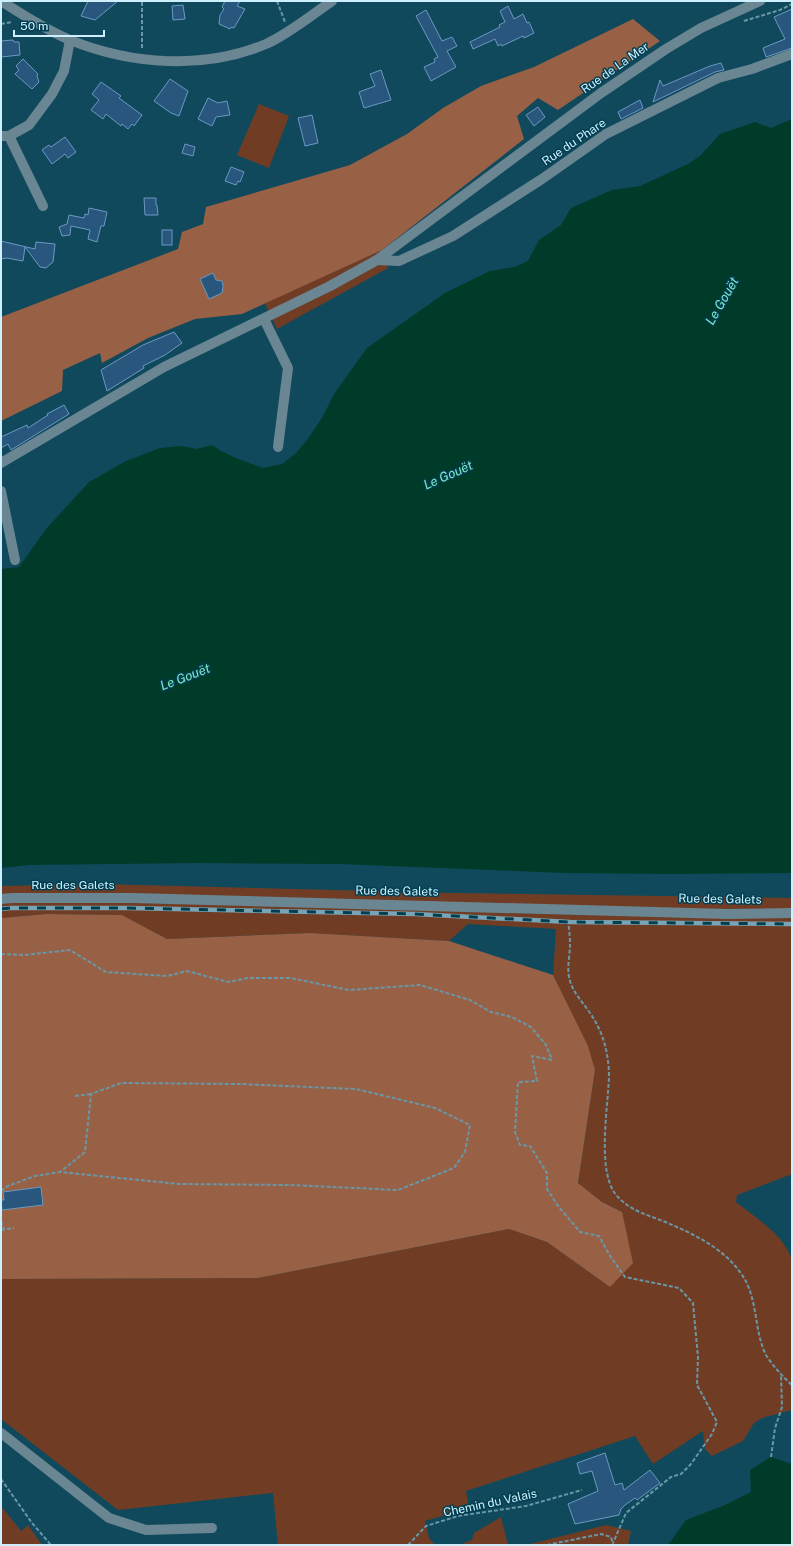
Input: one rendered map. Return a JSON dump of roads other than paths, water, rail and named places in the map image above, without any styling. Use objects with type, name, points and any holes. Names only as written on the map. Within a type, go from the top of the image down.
[{"type":"street","points":[[1,1],[29,19],[70,40],[115,55],[142,60],[177,62],[221,58],[266,44],[332,1]]},
{"type":"street","name":"Rue de La Mer","points":[[1,463],[164,367],[330,286],[377,260],[601,93],[666,49],[701,28],[760,1]]},
{"type":"street","points":[[42,206],[5,136],[29,125],[52,94],[64,71],[70,40]]},
{"type":"street","name":"Rue du Phare","points":[[377,260],[399,261],[454,236],[542,179],[606,134],[718,78],[752,69],[792,54]]},
{"type":"street","points":[[264,318],[288,368],[278,447]]},
{"type":"street","points":[[1,491],[14,560]]},
{"type":"street","name":"Rue des Galets","points":[[1,899],[132,898],[568,908],[727,914],[792,912]]},
{"type":"street","points":[[1,1433],[109,1518],[146,1530],[212,1528]]},
{"type":"water","name":"Le Gouët","points":[[792,119],[792,873],[566,873],[340,864],[197,863],[30,865],[1,868],[1,569],[19,567],[46,529],[89,482],[126,461],[160,448],[182,446],[197,449],[212,445],[236,458],[263,468],[282,464],[296,453],[307,440],[322,418],[334,394],[367,348],[445,293],[490,271],[515,267],[528,261],[539,240],[561,225],[571,208],[612,190],[640,186],[688,164],[700,156],[720,134],[755,122],[771,128]]},
{"type":"water","points":[[771,1457],[792,1464],[792,1545],[668,1545],[686,1520],[725,1505],[751,1492],[750,1470]]},
{"type":"railway","points":[[1,909],[128,908],[415,914],[570,922],[792,924]]}]
